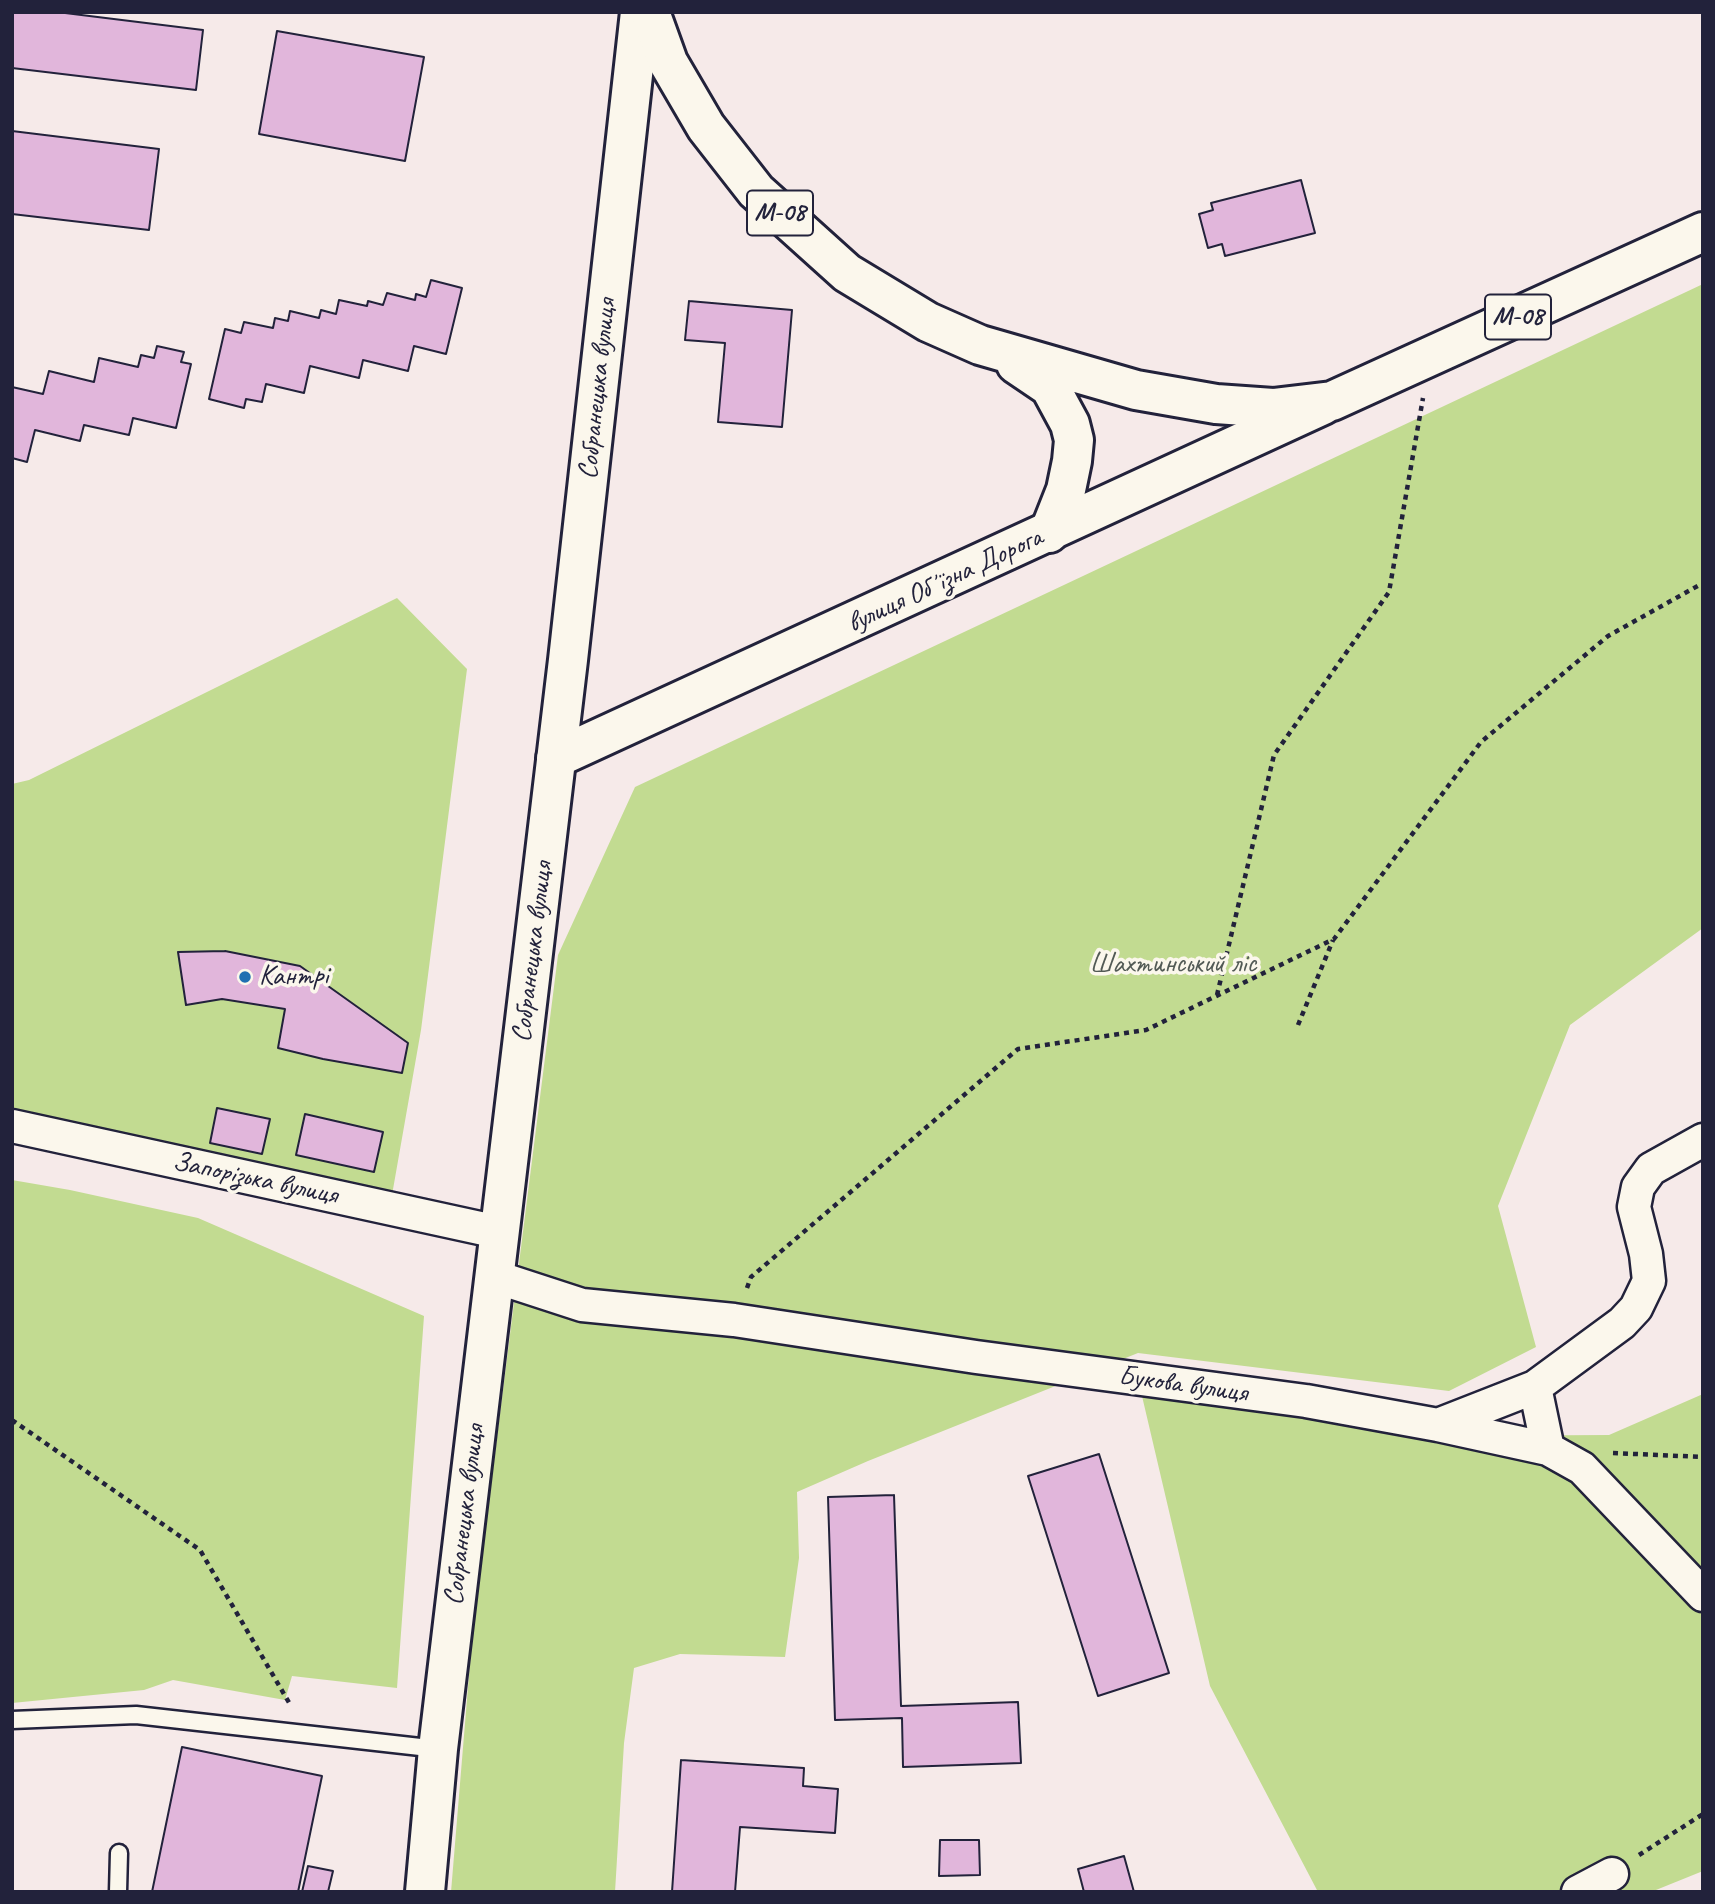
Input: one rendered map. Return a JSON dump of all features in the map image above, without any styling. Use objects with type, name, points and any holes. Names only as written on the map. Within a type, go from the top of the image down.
[{"type":"main road","name":"Собранецька вулиця","points":[[425,1892],[438,1749],[556,758],[640,12]]},
{"type":"main road","name":"вулиця Обʼїзна Дорога","points":[[650,12],[668,62],[706,127],[756,191],[846,273],[928,322],[980,345],[1136,390],[1216,404],[1273,408],[1332,401]]},
{"type":"main road","name":"вулиця Обʼїзна Дорога","points":[[556,758],[1703,232]]},
{"type":"main road","points":[[980,345],[1020,366],[1050,387],[1070,424],[1074,440],[1072,461],[1066,490],[1049,533]]},
{"type":"street","name":"Запорізька вулиця","points":[[12,1126],[498,1232]]},
{"type":"street","points":[[1438,1425],[1535,1387],[1622,1324],[1636,1308],[1649,1281],[1646,1254],[1634,1207],[1637,1186],[1651,1170],[1703,1140]]},
{"type":"street","name":"Букова вулиця","points":[[493,1276],[582,1305],[734,1320],[1306,1401],[1438,1425],[1548,1450],[1582,1468],[1703,1595]]},
{"type":"street","points":[[1535,1387],[1548,1450]]},
{"type":"street","points":[[1578,1892],[1612,1874]]},
{"type":"lane","points":[[12,1720],[136,1715],[438,1749]]},
{"type":"lane","points":[[118,1892],[120,1853]]},
{"type":"path","points":[[1217,995],[1275,755],[1390,592],[1431,356]]},
{"type":"path","points":[[1298,1025],[1334,939],[1481,742],[1608,636],[1703,583]]},
{"type":"path","points":[[734,1320],[751,1277],[1018,1049],[1146,1030],[1334,939]]},
{"type":"path","points":[[12,1420],[200,1550],[308,1735]]},
{"type":"path","points":[[1612,1453],[1703,1457]]},
{"type":"path","points":[[1612,1874],[1703,1814]]},
{"type":"green space","name":"Шахтинський ліс","points":[[1703,284],[1703,928],[1570,1025],[1498,1206],[1536,1347],[1449,1391],[1138,1353],[797,1492],[799,1558],[785,1657],[680,1654],[634,1668],[624,1743],[615,1892],[451,1892],[473,1627],[558,955],[635,787]]},
{"type":"green space","points":[[397,598],[467,669],[421,1030],[392,1195],[12,1113],[12,784],[29,780]]},
{"type":"green space","points":[[12,1180],[198,1218],[424,1316],[397,1688],[292,1676],[285,1700],[173,1680],[144,1690],[12,1703]]},
{"type":"green space","points":[[1138,1379],[1429,1436],[1609,1435],[1703,1394],[1703,1871],[1651,1892],[1318,1892],[1210,1686]]},
{"type":"building","points":[[12,12],[57,12],[203,30],[196,90],[12,68]]},
{"type":"building","points":[[277,31],[424,57],[405,161],[259,134]]},
{"type":"building","points":[[12,131],[159,149],[149,230],[12,214]]},
{"type":"building","points":[[1301,180],[1315,233],[1225,256],[1222,244],[1208,248],[1199,214],[1213,210],[1211,203]]},
{"type":"building","points":[[431,280],[462,288],[446,354],[414,346],[408,371],[363,360],[359,378],[310,366],[304,393],[266,384],[262,402],[246,399],[244,408],[209,399],[225,329],[241,333],[244,322],[273,328],[275,318],[288,321],[290,311],[319,318],[321,310],[336,314],[339,300],[367,306],[368,301],[383,305],[387,293],[415,300],[416,294],[426,297]]},
{"type":"building","points":[[689,301],[792,310],[782,427],[718,422],[725,343],[685,340]]},
{"type":"building","points":[[157,346],[184,352],[181,362],[191,364],[176,428],[133,418],[129,435],[84,425],[80,441],[35,430],[27,462],[12,458],[12,387],[43,394],[49,371],[94,382],[99,358],[138,367],[141,355],[154,358]]},
{"type":"building","points":[[225,951],[300,966],[408,1043],[402,1073],[278,1048],[285,1009],[222,999],[186,1005],[178,952]]},
{"type":"building","points":[[217,1108],[270,1119],[262,1154],[210,1143]]},
{"type":"building","points":[[305,1114],[383,1132],[374,1172],[296,1155]]},
{"type":"building","points":[[1099,1454],[1169,1673],[1098,1696],[1028,1476]]},
{"type":"building","points":[[894,1495],[901,1706],[1018,1702],[1021,1763],[903,1767],[902,1718],[835,1720],[828,1497]]},
{"type":"building","points":[[182,1747],[322,1776],[298,1892],[152,1892]]},
{"type":"building","points":[[681,1760],[804,1768],[803,1786],[838,1789],[835,1833],[740,1827],[735,1892],[672,1892]]},
{"type":"building","points":[[940,1840],[979,1840],[980,1875],[939,1876]]},
{"type":"building","points":[[1124,1856],[1134,1892],[1084,1892],[1078,1869]]},
{"type":"building","points":[[308,1866],[333,1871],[328,1892],[302,1892]]},
{"type":"place","name":"Кантрі","points":[[245,977]]}]
